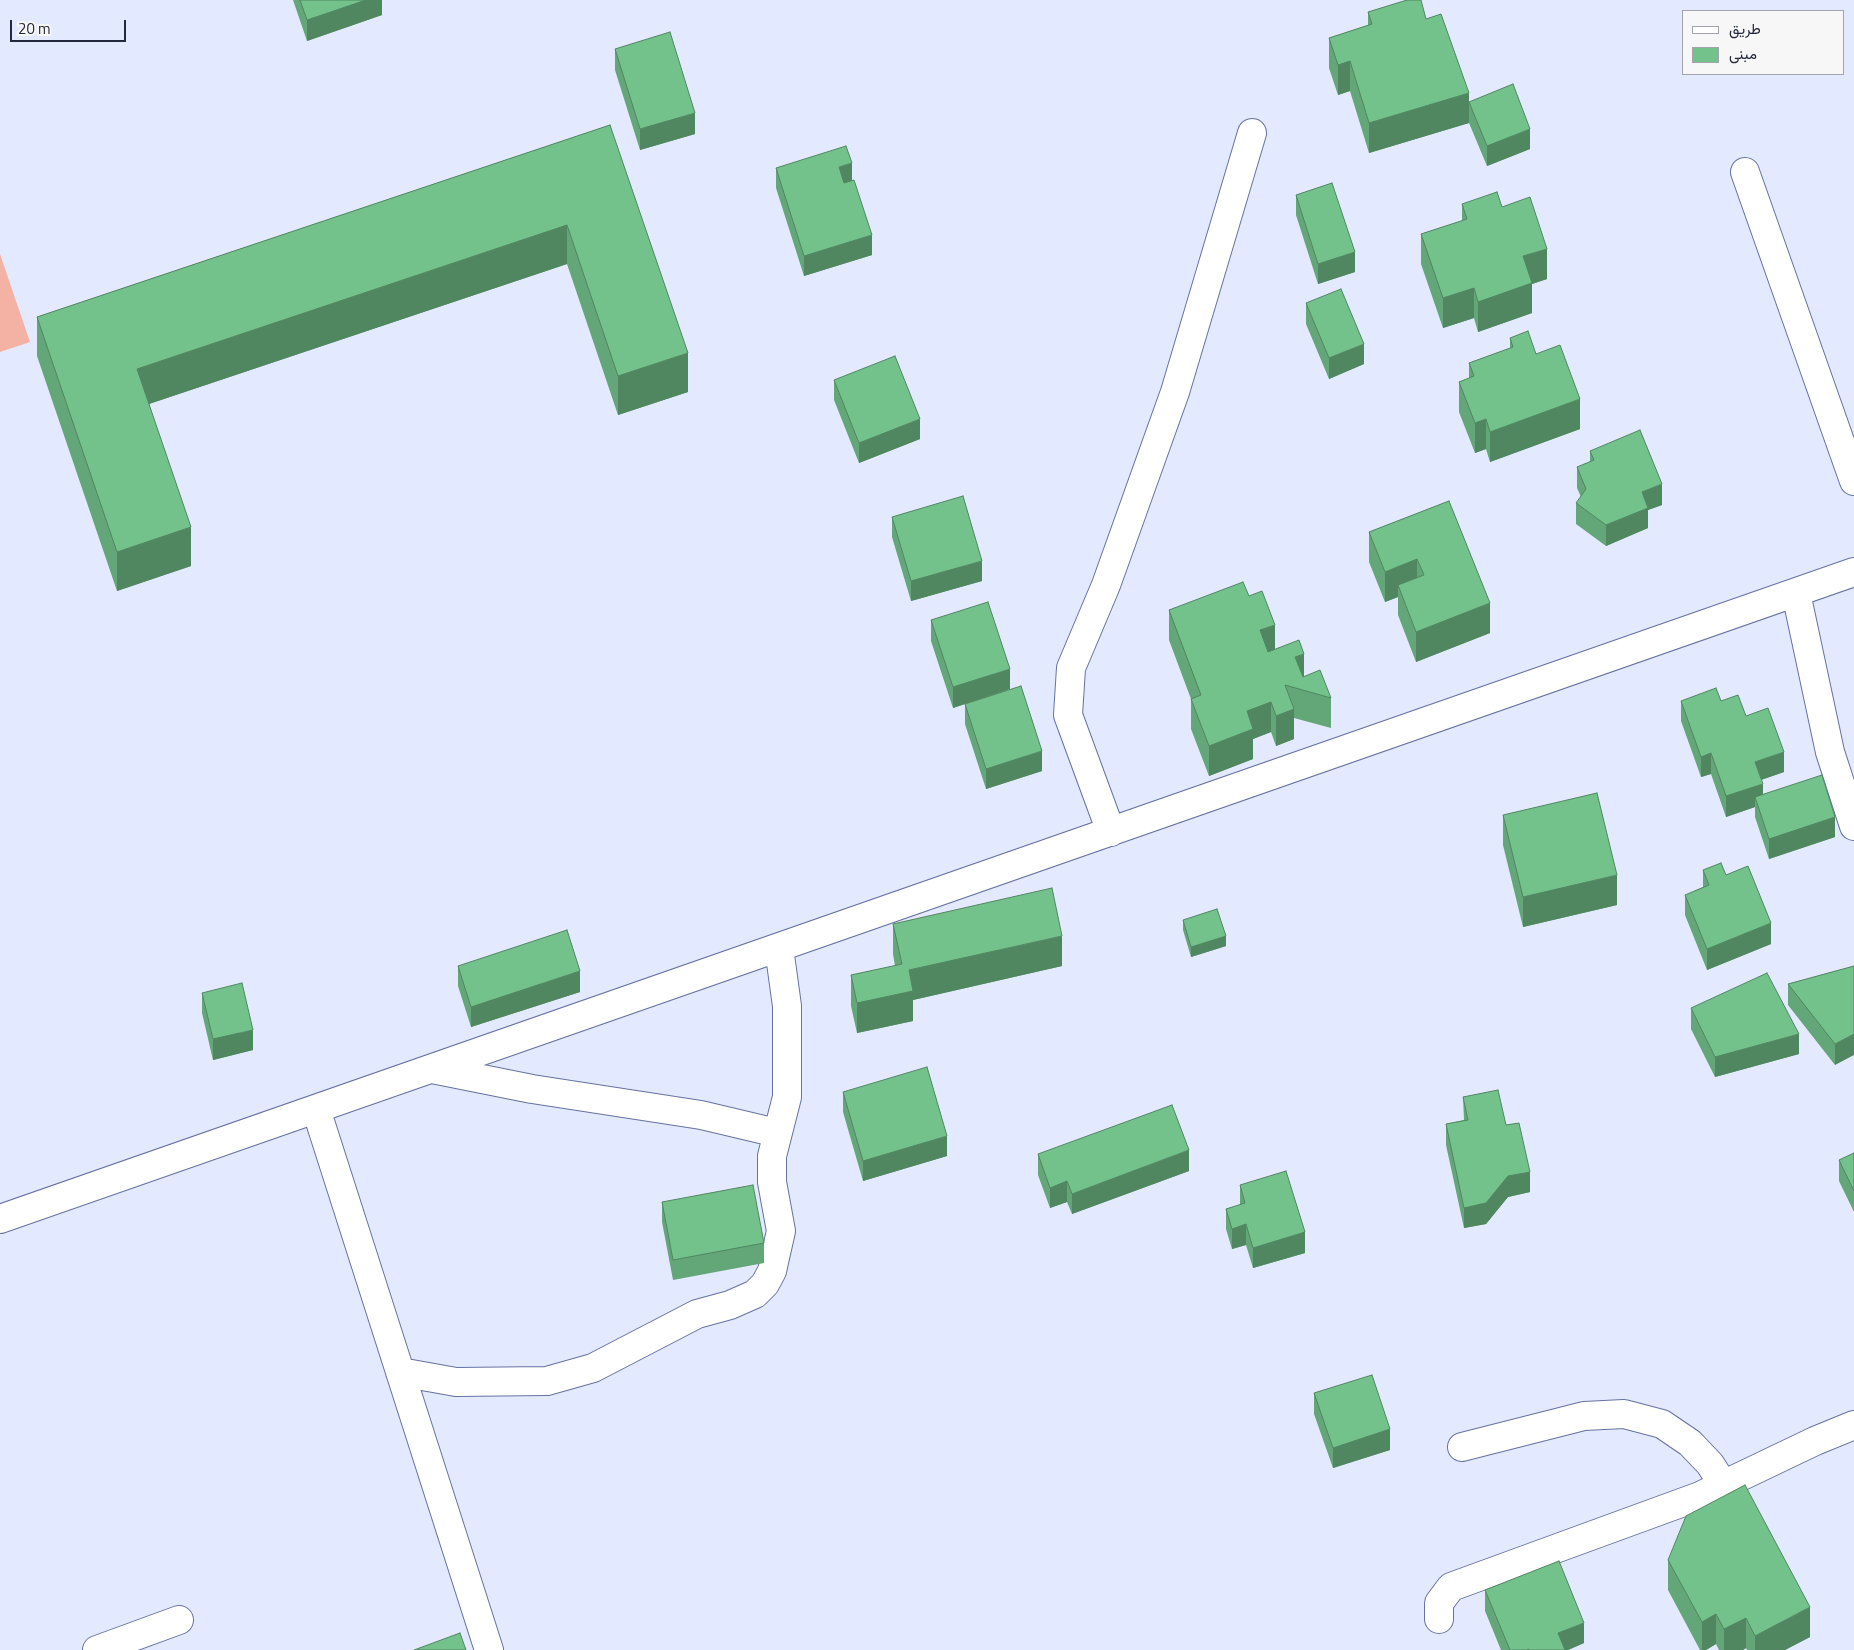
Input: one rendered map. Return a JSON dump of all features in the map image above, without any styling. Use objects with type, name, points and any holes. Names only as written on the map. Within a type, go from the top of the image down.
[{"type":"street","points":[[1111,832],[1068,715],[1071,668],[1106,586],[1175,392],[1252,133]]},
{"type":"street","points":[[1745,172],[1854,481]]},
{"type":"street","points":[[0,1219],[1854,572]]},
{"type":"street","points":[[1796,593],[1830,752],[1854,826]]},
{"type":"street","points":[[400,1372],[456,1382],[548,1381],[593,1368],[697,1314],[730,1305],[755,1294],[765,1284],[772,1271],[781,1230],[772,1182],[772,1156],[787,1097],[789,1056],[787,1006],[779,948]]},
{"type":"street","points":[[432,1069],[532,1089],[702,1115],[777,1133]]},
{"type":"street","points":[[316,1109],[490,1650]]},
{"type":"street","points":[[1462,1447],[1584,1416],[1624,1414],[1662,1424],[1690,1443],[1710,1464],[1723,1484]]},
{"type":"street","points":[[1439,1619],[1439,1603],[1451,1587],[1700,1496],[1854,1425]]},
{"type":"street","points":[[97,1650],[179,1620]]},
{"type":"shaded area","points":[[0,254],[30,342],[0,352]]},
{"type":"building","points":[[300,0],[366,0],[307,20]]},
{"type":"building","points":[[1407,0],[1421,0],[1426,19],[1441,14],[1469,93],[1369,123],[1350,61],[1338,65],[1329,38],[1372,24],[1368,12]]},
{"type":"building","points":[[670,32],[695,113],[640,129],[615,49]]},
{"type":"building","points":[[1513,84],[1530,129],[1487,146],[1469,102]]},
{"type":"building","points":[[610,125],[688,353],[618,376],[567,225],[137,369],[191,527],[117,552],[37,317]]},
{"type":"building","points":[[846,146],[852,163],[839,167],[844,183],[854,180],[872,235],[804,256],[776,168]]},
{"type":"building","points":[[1332,183],[1355,252],[1318,264],[1296,195]]},
{"type":"building","points":[[1497,192],[1502,207],[1530,197],[1547,249],[1523,256],[1532,283],[1478,302],[1474,288],[1443,298],[1421,234],[1467,219],[1462,204]]},
{"type":"building","points":[[1341,289],[1364,344],[1329,358],[1306,303]]},
{"type":"building","points":[[1528,331],[1536,354],[1560,345],[1580,399],[1490,432],[1486,419],[1475,423],[1459,382],[1474,376],[1469,363],[1513,347],[1510,338]]},
{"type":"building","points":[[895,356],[920,419],[859,443],[834,380]]},
{"type":"building","points":[[1640,430],[1662,484],[1642,492],[1648,508],[1606,525],[1576,503],[1586,489],[1577,467],[1594,460],[1590,451]]},
{"type":"building","points":[[963,496],[982,561],[911,581],[892,517]]},
{"type":"building","points":[[1449,501],[1490,603],[1416,632],[1398,585],[1424,575],[1417,559],[1385,572],[1369,532]]},
{"type":"building","points":[[1243,582],[1249,596],[1262,591],[1275,625],[1260,630],[1268,652],[1299,640],[1304,654],[1295,657],[1303,677],[1320,670],[1331,698],[1285,685],[1294,709],[1276,716],[1271,702],[1247,711],[1253,729],[1209,746],[1191,699],[1201,695],[1169,610]]},
{"type":"building","points":[[988,602],[1010,669],[953,687],[931,620]]},
{"type":"building","points":[[1021,686],[1042,751],[986,769],[965,704]]},
{"type":"building","points":[[1716,688],[1721,701],[1738,695],[1746,716],[1768,708],[1784,752],[1755,762],[1763,784],[1726,796],[1711,753],[1701,757],[1681,701]]},
{"type":"building","points":[[1822,775],[1835,817],[1769,839],[1755,797]]},
{"type":"building","points":[[1597,793],[1617,875],[1523,897],[1503,815]]},
{"type":"building","points":[[1721,863],[1726,875],[1748,866],[1771,923],[1707,949],[1685,895],[1709,885],[1703,870]]},
{"type":"building","points":[[1052,888],[1062,936],[909,970],[913,991],[857,1003],[851,975],[902,964],[893,924]]},
{"type":"building","points":[[1217,909],[1226,936],[1191,947],[1183,920]]},
{"type":"building","points":[[567,930],[580,971],[471,1007],[458,966]]},
{"type":"building","points":[[1854,966],[1854,1034],[1835,1044],[1788,984]]},
{"type":"building","points":[[1767,973],[1799,1034],[1715,1057],[1691,1008]]},
{"type":"building","points":[[242,983],[253,1030],[213,1039],[202,993]]},
{"type":"building","points":[[927,1067],[947,1136],[863,1161],[843,1092]]},
{"type":"building","points":[[1498,1090],[1506,1125],[1519,1123],[1530,1172],[1508,1176],[1486,1203],[1464,1208],[1446,1124],[1468,1120],[1463,1097]]},
{"type":"building","points":[[1172,1105],[1189,1150],[1072,1194],[1067,1181],[1050,1188],[1038,1154]]},
{"type":"building","points":[[1854,1153],[1854,1191],[1839,1160]]},
{"type":"building","points":[[1286,1171],[1305,1232],[1253,1248],[1246,1224],[1232,1229],[1226,1209],[1245,1203],[1240,1185]]},
{"type":"building","points":[[753,1185],[764,1243],[673,1260],[662,1202]]},
{"type":"building","points":[[1372,1375],[1390,1429],[1333,1448],[1314,1393]]},
{"type":"building","points":[[1745,1485],[1810,1607],[1755,1636],[1746,1618],[1724,1629],[1716,1614],[1702,1622],[1668,1560],[1686,1516]]},
{"type":"building","points":[[1559,1561],[1584,1623],[1558,1633],[1565,1650],[1510,1650],[1485,1590]]},
{"type":"building","points":[[460,1633],[466,1650],[414,1650]]}]
